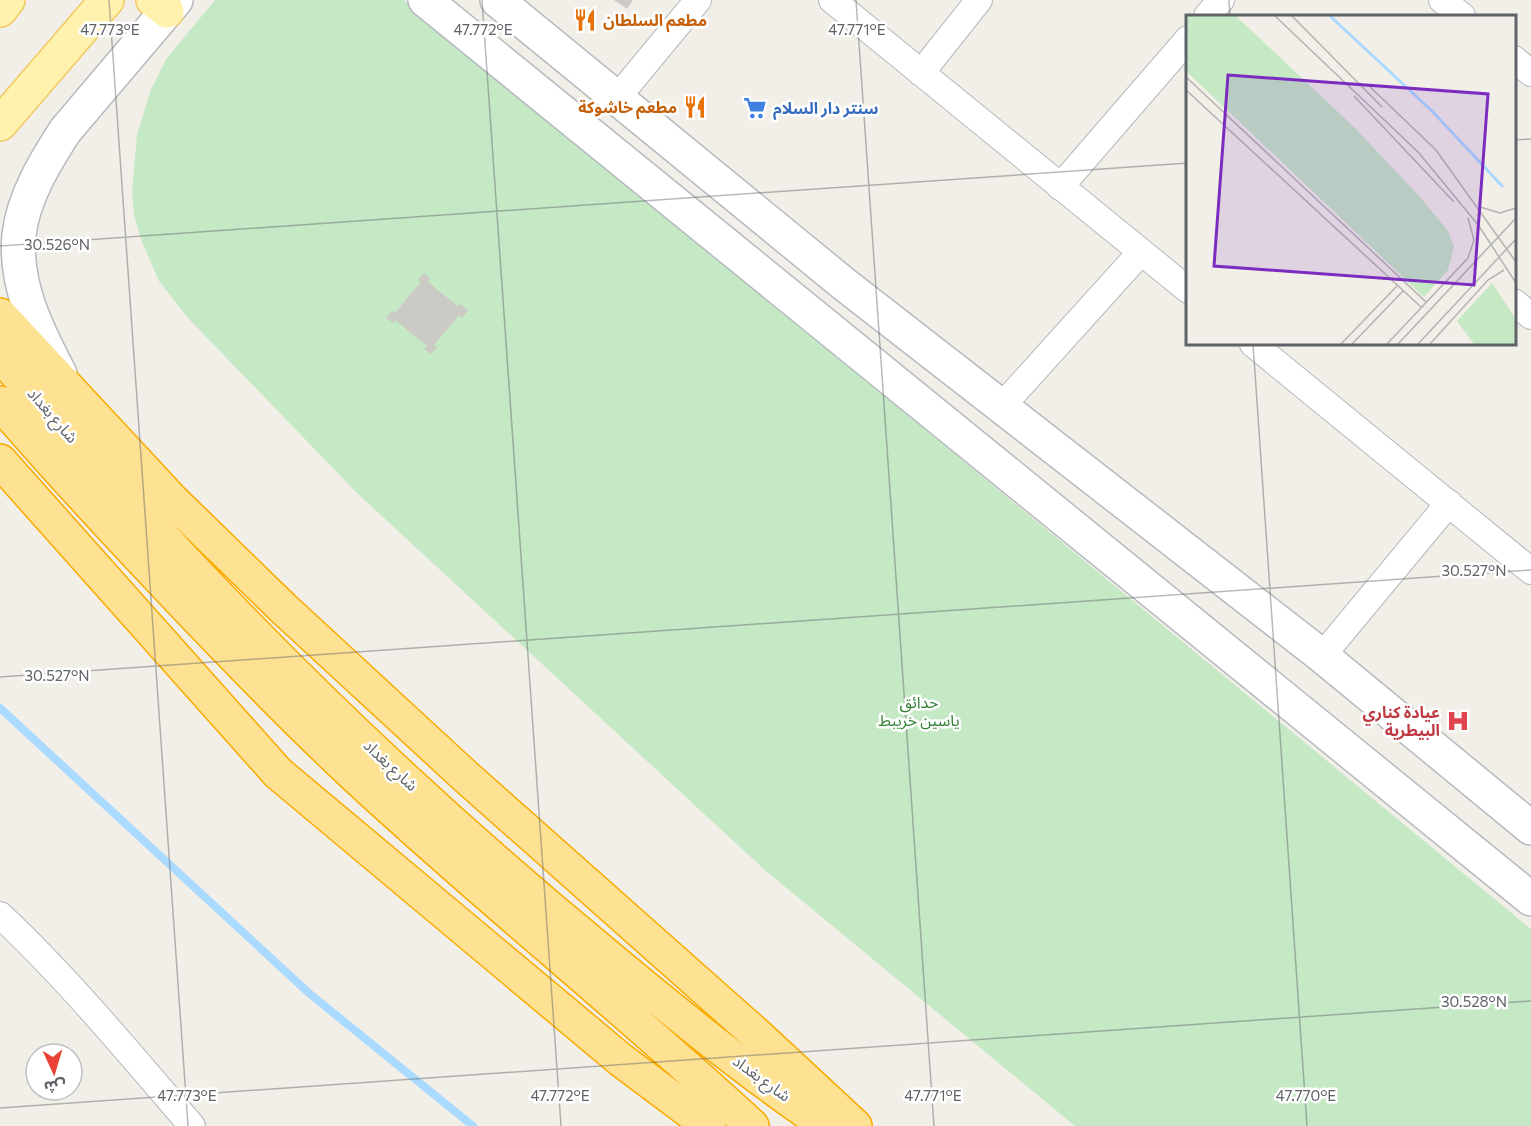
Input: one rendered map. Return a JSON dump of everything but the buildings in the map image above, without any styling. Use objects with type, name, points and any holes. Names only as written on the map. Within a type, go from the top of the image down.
[{"type":"highway","points":[[0,315],[172,500],[284,609],[464,775],[757,1035],[855,1126]]},
{"type":"highway","name":"شارع بغداد","points":[[0,355],[133,506],[287,667],[376,752],[548,927],[623,1011],[752,1126]]},
{"type":"highway","name":"شارع بغداد","points":[[0,403],[103,518],[261,685],[353,774],[548,927],[728,1053],[827,1126]]},
{"type":"highway","points":[[0,461],[278,773],[621,1059],[709,1126]]},
{"type":"main road","points":[[0,10],[8,0]]},
{"type":"main road","points":[[0,124],[107,0]]},
{"type":"street","points":[[424,0],[1531,900]]},
{"type":"street","points":[[497,0],[844,284],[1322,656],[1531,828]]},
{"type":"street","points":[[617,98],[698,0]]},
{"type":"street","points":[[832,0],[1186,288]]},
{"type":"street","points":[[921,74],[979,0]]},
{"type":"street","points":[[1208,15],[1221,0]]},
{"type":"street","points":[[1442,0],[1461,15]]},
{"type":"street","points":[[67,386],[42,339],[24,289],[19,235],[26,207],[50,155],[66,131],[165,4]]},
{"type":"street","points":[[1060,187],[1186,41]]},
{"type":"street","points":[[1516,60],[1531,73]]},
{"type":"street","points":[[1002,406],[1141,252]]},
{"type":"street","points":[[817,319],[844,284]]},
{"type":"street","points":[[1516,303],[1531,316]]},
{"type":"street","points":[[1254,345],[1449,503],[1527,559]]},
{"type":"street","points":[[1322,656],[1449,503]]},
{"type":"street","points":[[0,915],[115,1037],[192,1126]]},
{"type":"green space","name":"حدائق ياسين خريبط","points":[[215,0],[404,0],[1531,929],[1531,1126],[1075,1126],[766,871],[357,493],[188,318],[159,281],[142,242],[134,215],[132,192],[137,135],[150,92],[166,59]]},
{"type":"waterway","points":[[0,708],[310,994],[473,1126]]},
{"type":"place","name":"مطعم السلطان","points":[[585,20]]},
{"type":"place","name":"مطعم خاشوكة","points":[[695,107]]},
{"type":"place","name":"سنتر دار السلام","points":[[755,108]]},
{"type":"place","name":"عيادة كناري البيطرية","points":[[1458,721]]}]
